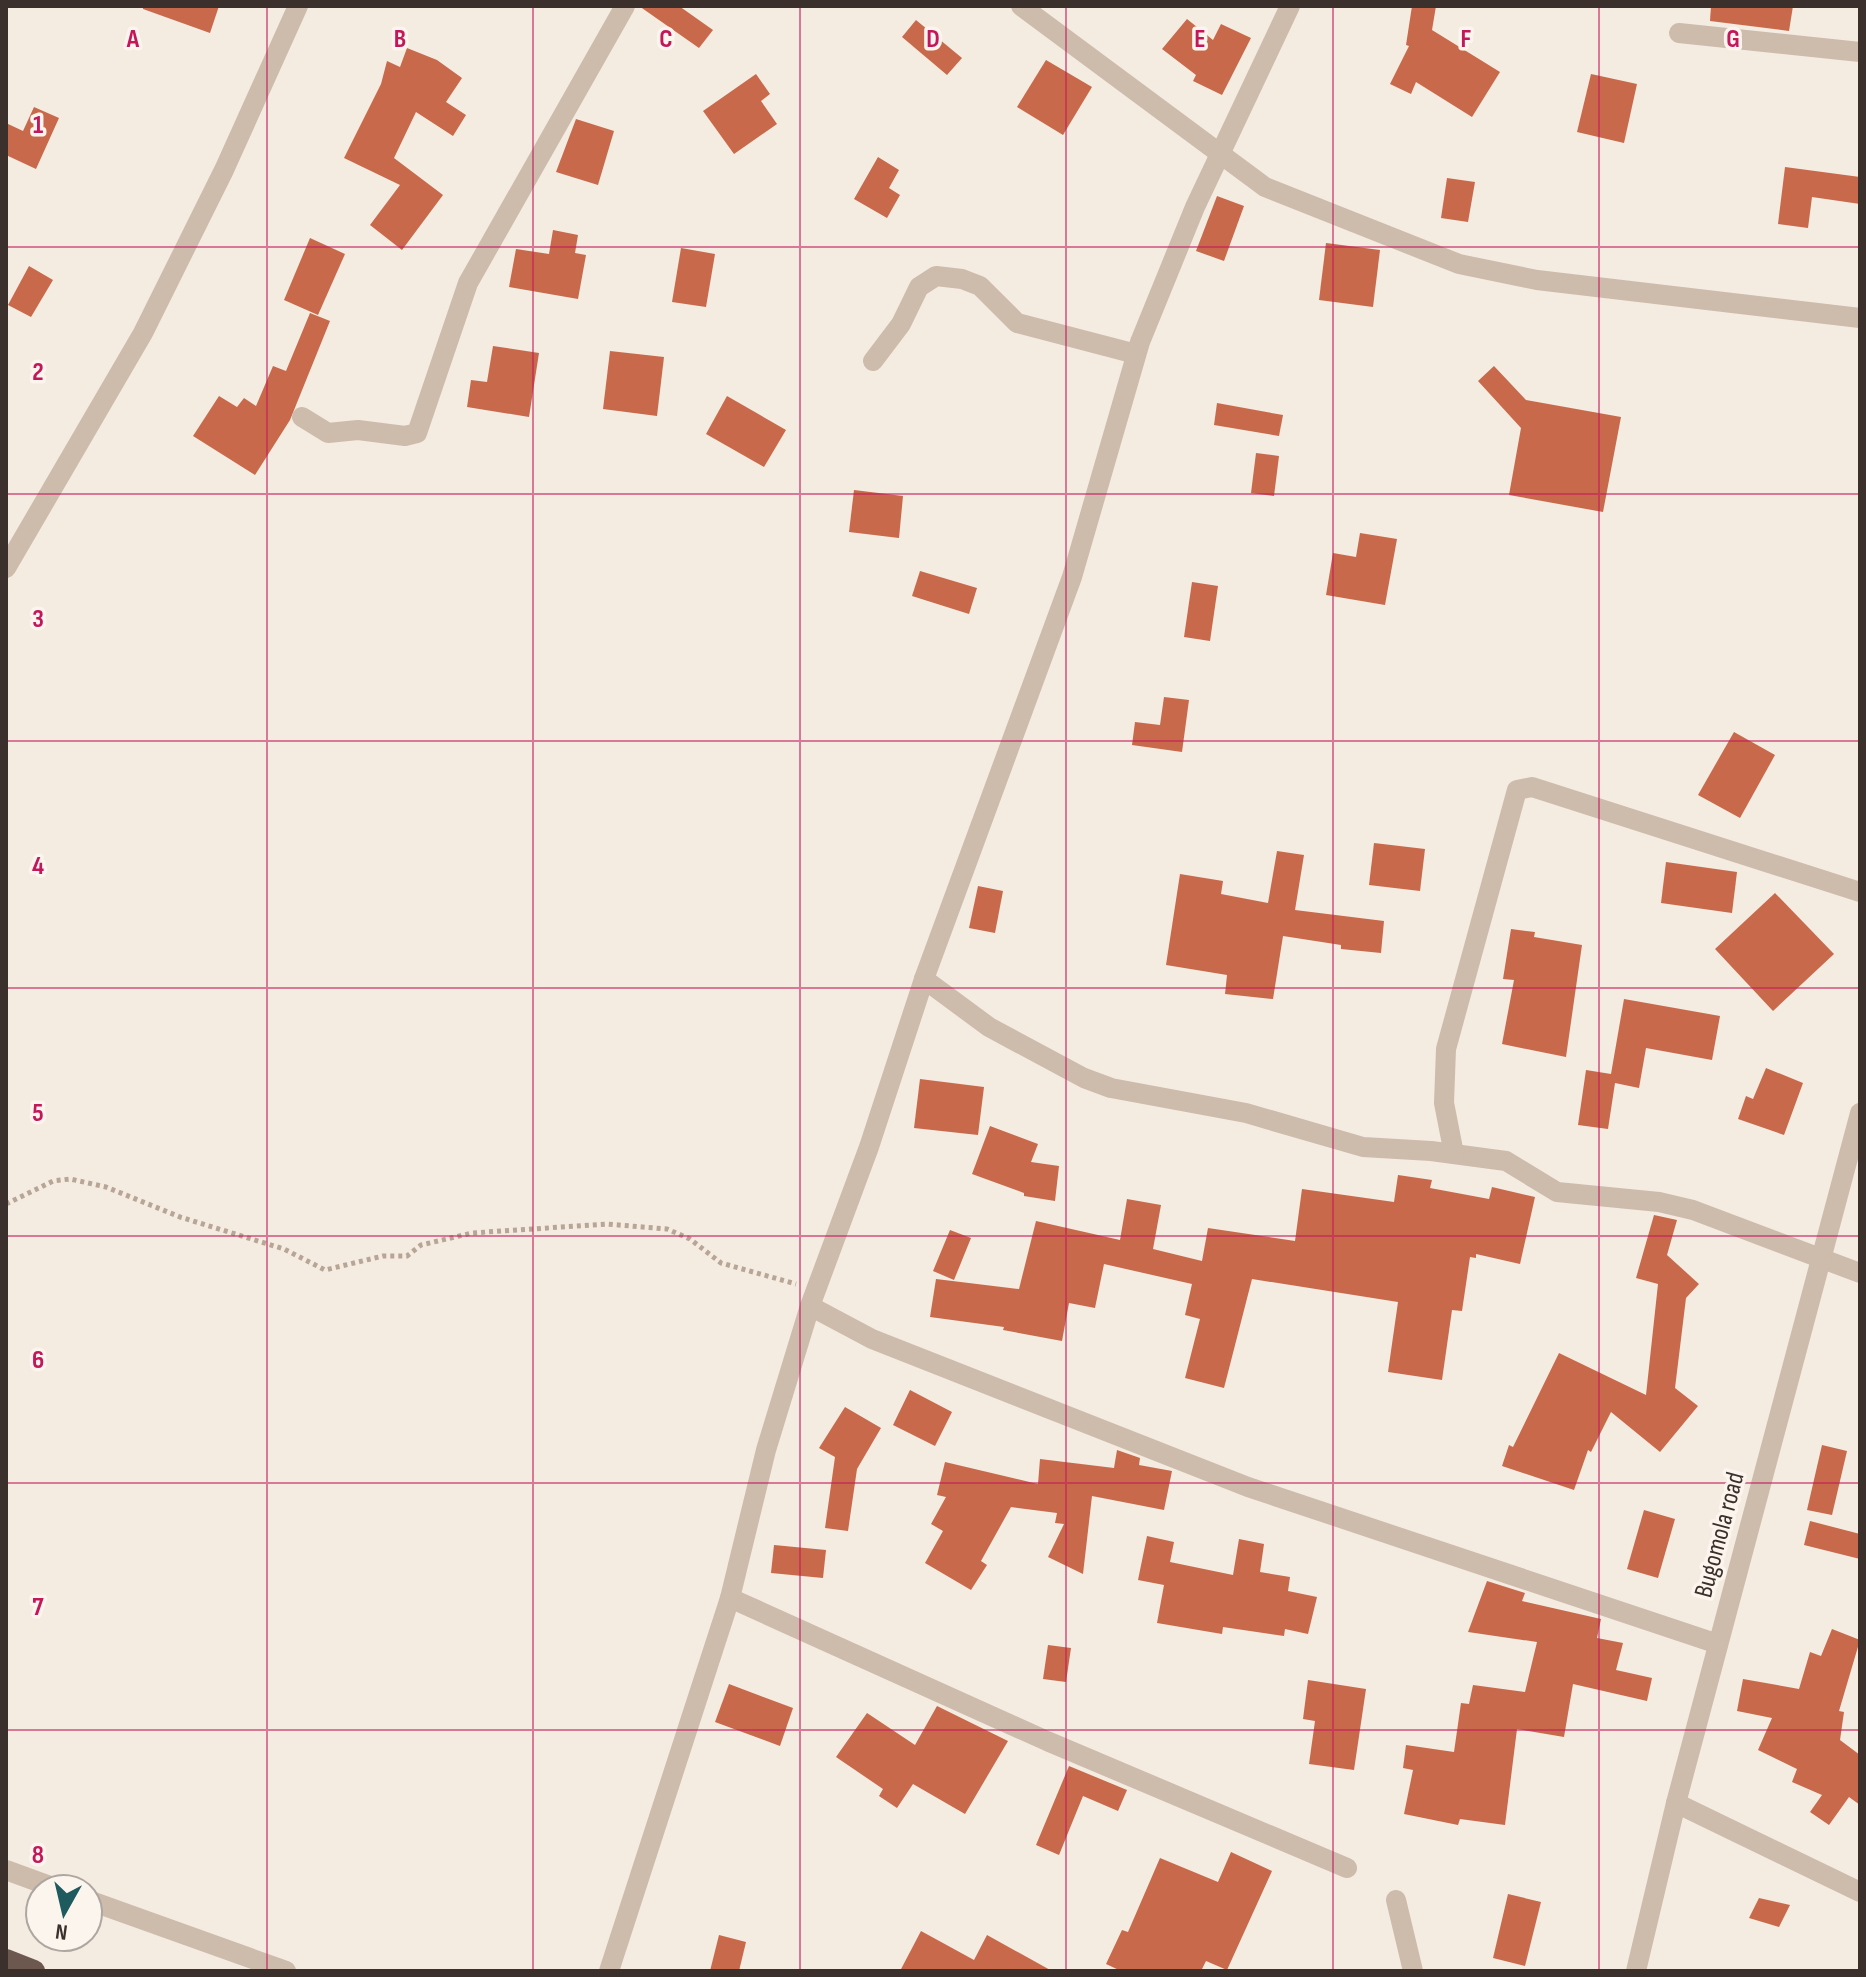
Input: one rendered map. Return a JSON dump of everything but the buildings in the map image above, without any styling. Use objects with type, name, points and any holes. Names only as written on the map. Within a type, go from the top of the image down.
[{"type":"highway","points":[[6,1960],[34,1971]]},
{"type":"street","points":[[6,568],[143,333],[224,170],[298,6]]},
{"type":"street","points":[[302,417],[328,433],[358,430],[405,436],[417,433],[468,283],[625,6]]},
{"type":"street","points":[[1021,6],[1098,61],[1219,156],[1265,187],[1329,215],[1459,264],[1494,274],[1860,318]]},
{"type":"street","points":[[609,1971],[730,1598],[766,1450],[813,1298],[924,979],[1072,577],[1136,354],[1158,291],[1290,6]]},
{"type":"street","points":[[1679,33],[1860,52]]},
{"type":"street","points":[[873,361],[901,324],[919,287],[936,276],[962,279],[980,286],[1017,323],[1136,354]]},
{"type":"street","points":[[1454,1154],[1444,1103],[1446,1049],[1517,790],[1532,787],[1860,892]]},
{"type":"street","points":[[924,979],[989,1027],[1084,1078],[1111,1088],[1246,1113],[1363,1147],[1454,1154],[1519,1165],[1550,1188],[1570,1195],[1659,1202],[1693,1210],[1860,1273]]},
{"type":"street","name":"Bugomola road","points":[[1636,1971],[1676,1803],[1860,1113]]},
{"type":"street","points":[[813,1298],[872,1339],[1248,1487],[1718,1644]]},
{"type":"street","points":[[730,1598],[1047,1741],[1347,1868]]},
{"type":"street","points":[[1676,1803],[1860,1892]]},
{"type":"street","points":[[1396,1900],[1413,1971]]},
{"type":"street","points":[[104,1906],[286,1971]]},
{"type":"path","points":[[6,1204],[53,1181],[70,1179],[106,1187],[180,1217],[284,1249],[325,1270],[372,1258],[407,1256],[421,1245],[472,1233],[607,1224],[646,1226],[667,1229],[690,1239],[721,1263],[813,1298]]}]
